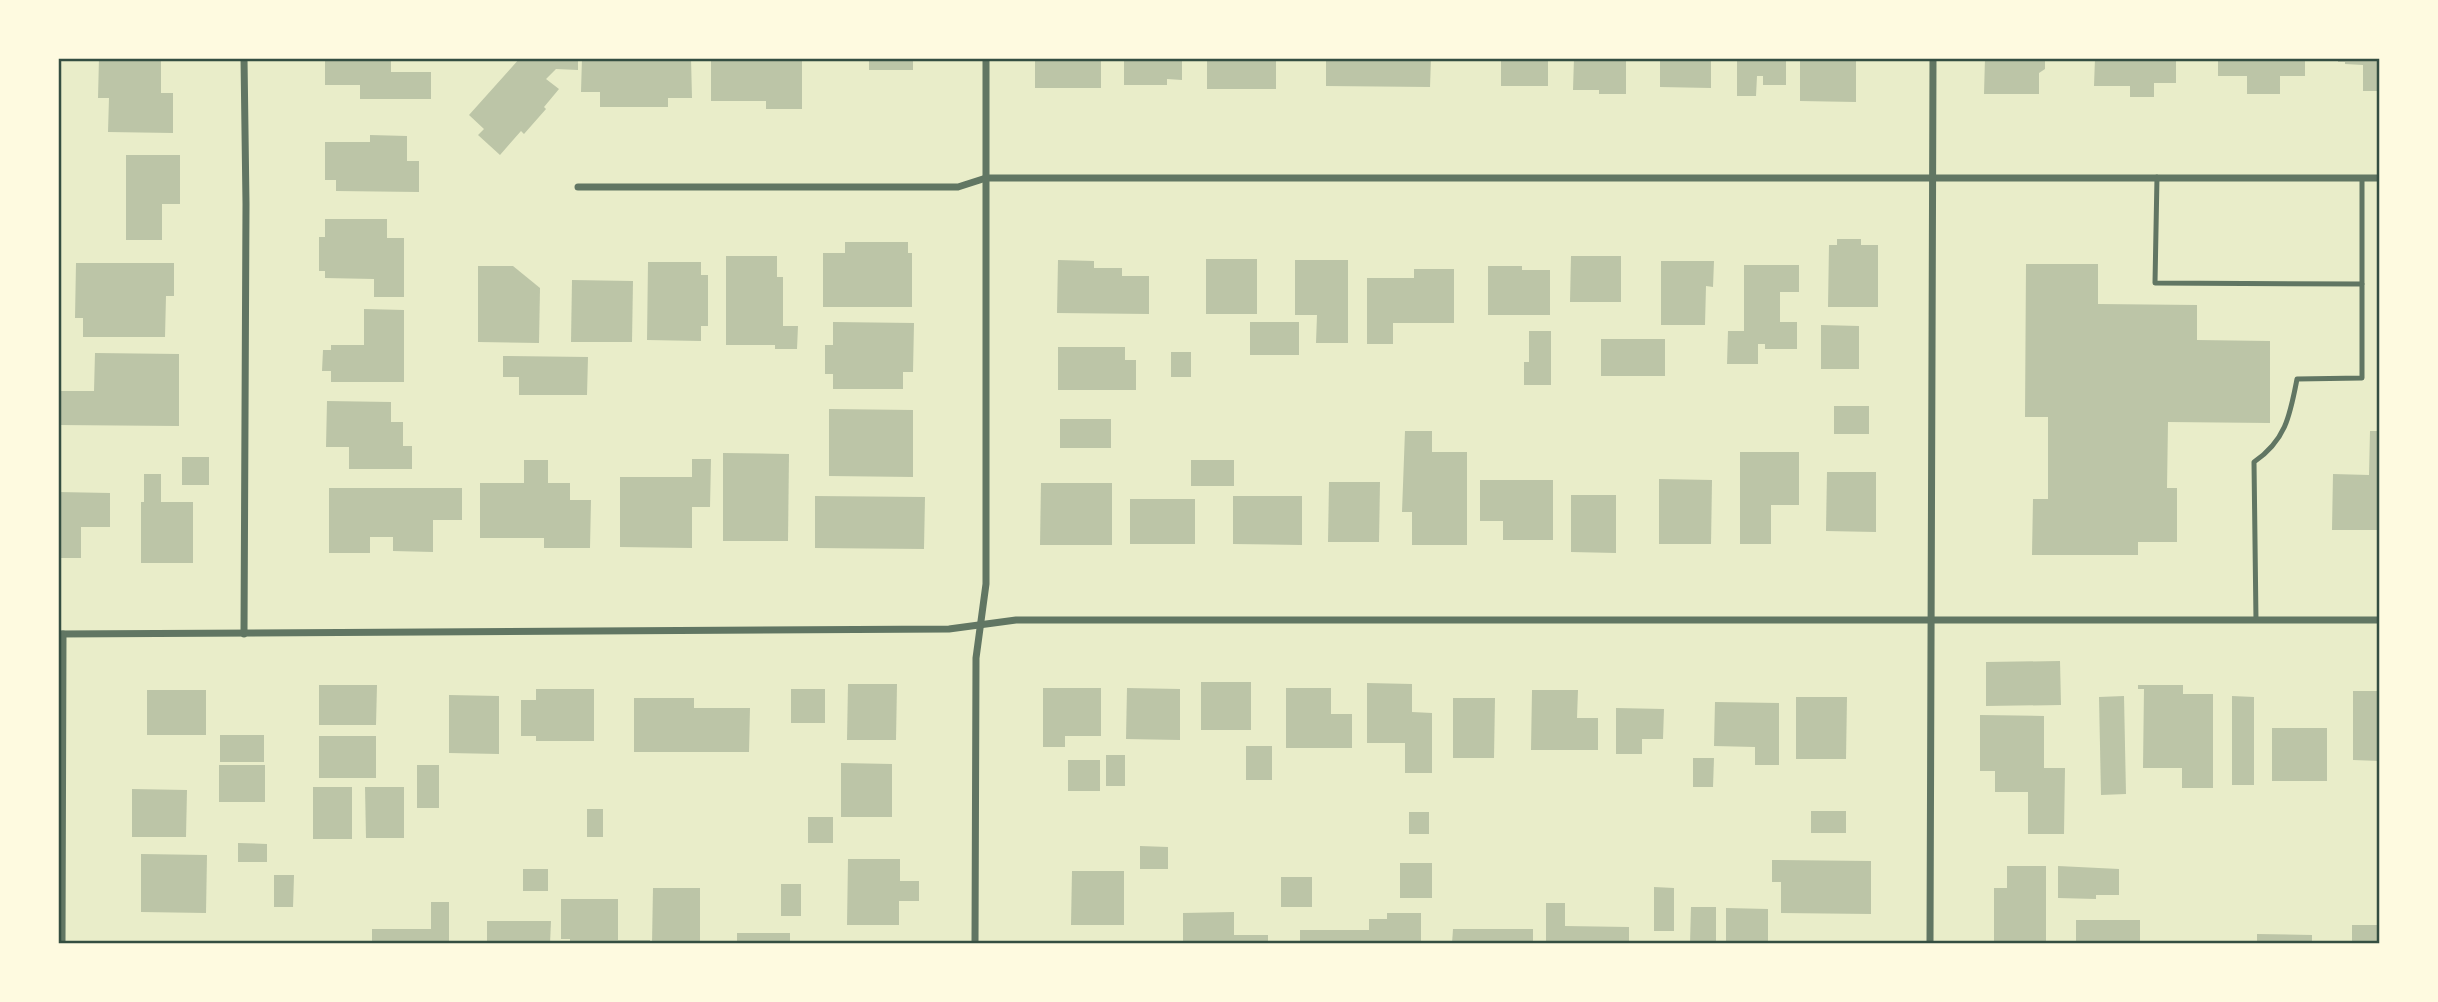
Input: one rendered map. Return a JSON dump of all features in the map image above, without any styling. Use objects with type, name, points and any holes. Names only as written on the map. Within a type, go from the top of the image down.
[{"type":"street","points":[[244,58],[244,634]]},
{"type":"street","points":[[975,944],[976,658],[986,584],[986,58]]},
{"type":"street","points":[[1930,944],[1933,58]]},
{"type":"street","points":[[578,187],[958,187],[986,178],[2380,178]]},
{"type":"street","points":[[62,944],[60,634],[948,629],[1016,620],[2380,620]]},
{"type":"lane","points":[[2157,177],[2155,283],[2362,284]]},
{"type":"lane","points":[[2256,620],[2254,462],[2268,452],[2282,435],[2297,379],[2362,378],[2362,178]]},
{"type":"building","points":[[99,58],[161,58],[161,93],[173,93],[173,133],[108,132],[109,98],[98,98]]},
{"type":"building","points":[[325,58],[391,58],[391,72],[431,72],[431,99],[360,99],[360,85],[325,85]]},
{"type":"building","points":[[520,58],[578,58],[578,70],[556,69],[546,79],[559,89],[524,134],[521,131],[500,155],[478,135],[484,129],[469,115]]},
{"type":"building","points":[[582,58],[691,58],[692,98],[668,98],[668,107],[600,107],[600,92],[581,92]]},
{"type":"building","points":[[711,58],[802,58],[802,109],[766,109],[766,101],[711,101]]},
{"type":"building","points":[[869,58],[913,58],[913,70],[869,70]]},
{"type":"building","points":[[1035,58],[1101,58],[1101,88],[1035,88]]},
{"type":"building","points":[[1124,58],[1182,58],[1182,80],[1167,79],[1167,85],[1124,85]]},
{"type":"building","points":[[1207,58],[1276,58],[1276,89],[1207,89]]},
{"type":"building","points":[[1326,58],[1431,58],[1430,87],[1326,86]]},
{"type":"building","points":[[1501,58],[1548,58],[1548,86],[1501,86]]},
{"type":"building","points":[[1574,58],[1626,58],[1626,94],[1573,90]]},
{"type":"building","points":[[1660,58],[1711,58],[1711,88],[1660,87]]},
{"type":"building","points":[[1737,58],[1786,58],[1786,85],[1763,85],[1763,76],[1757,76],[1756,96],[1737,96]]},
{"type":"building","points":[[1800,58],[1856,58],[1856,102],[1800,101]]},
{"type":"building","points":[[1985,58],[2045,58],[2045,69],[2039,73],[2039,94],[1984,94]]},
{"type":"building","points":[[2095,58],[2176,58],[2176,83],[2154,83],[2154,97],[2130,97],[2130,86],[2094,86]]},
{"type":"building","points":[[2218,58],[2305,58],[2305,76],[2280,76],[2280,94],[2247,94],[2247,76],[2218,76]]},
{"type":"building","points":[[2338,58],[2380,58],[2380,91],[2363,91],[2363,65],[2345,64],[2338,62]]},
{"type":"building","points":[[370,135],[407,136],[407,161],[419,161],[419,192],[336,191],[336,180],[325,180],[325,142],[370,142]]},
{"type":"building","points":[[126,155],[180,155],[180,204],[162,204],[162,240],[126,240]]},
{"type":"building","points":[[325,219],[387,219],[387,238],[404,238],[404,297],[374,297],[374,279],[325,278],[325,271],[319,271],[319,237],[325,237]]},
{"type":"building","points":[[1837,239],[1861,239],[1861,245],[1878,245],[1878,307],[1828,307],[1829,245],[1837,245]]},
{"type":"building","points":[[845,242],[908,242],[908,253],[912,253],[912,307],[823,307],[823,253],[845,253]]},
{"type":"building","points":[[726,256],[777,256],[777,277],[783,277],[783,326],[798,326],[797,349],[775,349],[775,345],[726,345]]},
{"type":"building","points":[[1571,256],[1621,256],[1621,302],[1570,302]]},
{"type":"building","points":[[1206,259],[1257,259],[1257,314],[1206,314]]},
{"type":"building","points":[[1058,260],[1094,261],[1094,268],[1122,268],[1122,276],[1149,276],[1149,314],[1057,313]]},
{"type":"building","points":[[1295,260],[1348,260],[1348,343],[1316,343],[1317,315],[1295,315]]},
{"type":"building","points":[[1661,261],[1714,261],[1713,287],[1706,286],[1705,325],[1661,325]]},
{"type":"building","points":[[648,262],[701,262],[701,275],[708,275],[708,326],[701,326],[701,341],[647,340]]},
{"type":"building","points":[[76,263],[174,263],[174,296],[166,296],[165,337],[83,337],[83,318],[75,318]]},
{"type":"building","points":[[2026,264],[2098,264],[2098,304],[2197,305],[2197,340],[2270,341],[2270,423],[2168,422],[2167,488],[2177,488],[2177,542],[2138,542],[2138,555],[2032,555],[2033,499],[2048,499],[2048,417],[2025,417]]},
{"type":"building","points":[[1744,265],[1799,265],[1799,292],[1780,292],[1780,322],[1797,322],[1797,349],[1765,349],[1765,344],[1758,344],[1758,364],[1727,364],[1728,331],[1744,331]]},
{"type":"building","points":[[478,266],[513,266],[540,288],[539,343],[478,342]]},
{"type":"building","points":[[1488,266],[1522,266],[1522,270],[1550,270],[1550,315],[1488,315]]},
{"type":"building","points":[[1414,269],[1454,269],[1454,323],[1393,323],[1393,344],[1367,344],[1367,278],[1414,278]]},
{"type":"building","points":[[572,280],[633,281],[632,342],[571,342]]},
{"type":"building","points":[[364,309],[404,310],[404,382],[331,382],[331,371],[322,371],[323,350],[331,350],[331,345],[364,345]]},
{"type":"building","points":[[833,322],[914,323],[913,372],[903,372],[903,389],[833,389],[833,374],[825,374],[825,345],[833,345]]},
{"type":"building","points":[[1250,322],[1299,322],[1299,355],[1250,355]]},
{"type":"building","points":[[1821,325],[1859,326],[1859,369],[1821,369]]},
{"type":"building","points":[[1529,331],[1551,331],[1551,385],[1524,385],[1524,362],[1529,362]]},
{"type":"building","points":[[1601,339],[1665,339],[1665,376],[1601,376]]},
{"type":"building","points":[[1058,347],[1125,347],[1125,360],[1136,360],[1136,390],[1058,390]]},
{"type":"building","points":[[1171,352],[1191,352],[1191,377],[1171,377]]},
{"type":"building","points":[[95,353],[179,354],[179,426],[58,425],[58,391],[94,391]]},
{"type":"building","points":[[503,356],[588,357],[587,395],[519,395],[519,377],[503,377]]},
{"type":"building","points":[[327,401],[391,402],[391,422],[403,422],[403,446],[412,446],[412,469],[349,469],[349,447],[326,447]]},
{"type":"building","points":[[1834,406],[1869,406],[1869,434],[1834,434]]},
{"type":"building","points":[[829,409],[913,410],[913,477],[829,476]]},
{"type":"building","points":[[1060,419],[1111,419],[1111,448],[1060,448]]},
{"type":"building","points":[[1405,431],[1432,431],[1432,452],[1467,452],[1467,545],[1412,545],[1412,512],[1402,512]]},
{"type":"building","points":[[2370,431],[2380,431],[2380,530],[2332,530],[2333,474],[2369,475]]},
{"type":"building","points":[[1740,452],[1799,452],[1799,505],[1771,505],[1771,544],[1740,544]]},
{"type":"building","points":[[723,453],[789,454],[788,541],[723,541]]},
{"type":"building","points":[[182,457],[209,457],[209,485],[182,485]]},
{"type":"building","points":[[692,459],[711,459],[710,507],[692,507],[692,548],[620,547],[620,477],[692,477]]},
{"type":"building","points":[[524,460],[548,460],[548,483],[570,483],[570,500],[591,500],[590,548],[544,548],[544,538],[480,538],[480,483],[524,483]]},
{"type":"building","points":[[1191,460],[1234,460],[1234,486],[1191,486]]},
{"type":"building","points":[[1827,472],[1876,472],[1876,532],[1826,531]]},
{"type":"building","points":[[144,474],[161,474],[161,502],[193,502],[193,563],[141,563]]},
{"type":"building","points":[[1659,479],[1712,480],[1711,544],[1659,544]]},
{"type":"building","points":[[1480,480],[1553,480],[1553,540],[1503,540],[1503,521],[1480,521]]},
{"type":"building","points":[[1329,482],[1380,482],[1379,542],[1328,542]]},
{"type":"building","points":[[1041,483],[1112,483],[1112,545],[1040,545]]},
{"type":"building","points":[[329,488],[462,488],[462,520],[433,520],[433,552],[393,551],[393,537],[370,537],[370,553],[329,553]]},
{"type":"building","points":[[58,492],[110,493],[110,527],[81,527],[81,558],[58,558]]},
{"type":"building","points":[[1571,495],[1616,495],[1616,553],[1571,552]]},
{"type":"building","points":[[815,496],[925,497],[924,549],[815,548]]},
{"type":"building","points":[[1233,496],[1302,496],[1302,545],[1233,544]]},
{"type":"building","points":[[1130,499],[1195,499],[1195,544],[1130,544]]},
{"type":"building","points":[[2060,661],[2061,705],[1986,706],[1986,662]]},
{"type":"building","points":[[1201,682],[1251,682],[1251,730],[1201,730]]},
{"type":"building","points":[[1367,683],[1412,684],[1412,712],[1432,713],[1432,773],[1405,773],[1405,743],[1367,743]]},
{"type":"building","points":[[848,684],[897,684],[896,740],[847,740]]},
{"type":"building","points":[[319,685],[377,685],[376,725],[319,725]]},
{"type":"building","points":[[2138,685],[2183,685],[2183,694],[2213,694],[2213,788],[2182,788],[2182,768],[2143,768],[2144,689],[2138,689]]},
{"type":"building","points":[[1043,688],[1101,688],[1101,736],[1065,736],[1065,747],[1043,747]]},
{"type":"building","points":[[1127,688],[1180,689],[1180,740],[1126,739]]},
{"type":"building","points":[[1286,688],[1331,688],[1331,714],[1352,714],[1352,748],[1286,748]]},
{"type":"building","points":[[536,689],[594,689],[594,741],[536,741],[536,736],[521,736],[521,700],[536,700]]},
{"type":"building","points":[[791,689],[825,689],[825,723],[791,723]]},
{"type":"building","points":[[147,690],[206,690],[206,735],[147,735]]},
{"type":"building","points":[[1532,690],[1578,690],[1577,718],[1598,718],[1598,750],[1531,750]]},
{"type":"building","points":[[2353,691],[2380,691],[2380,761],[2353,760]]},
{"type":"building","points":[[449,695],[499,696],[499,754],[449,753]]},
{"type":"building","points":[[2124,696],[2126,794],[2101,795],[2099,697]]},
{"type":"building","points":[[2232,696],[2254,697],[2254,785],[2232,785]]},
{"type":"building","points":[[1796,697],[1847,697],[1846,759],[1796,759]]},
{"type":"building","points":[[634,698],[694,698],[694,708],[750,708],[749,752],[634,752]]},
{"type":"building","points":[[1453,698],[1495,698],[1494,758],[1453,758]]},
{"type":"building","points":[[1715,702],[1779,703],[1779,765],[1755,765],[1755,747],[1714,746]]},
{"type":"building","points":[[1616,708],[1664,709],[1663,739],[1642,739],[1642,754],[1616,754]]},
{"type":"building","points":[[1980,715],[2044,716],[2044,768],[2065,768],[2064,834],[2028,834],[2028,792],[1995,792],[1995,771],[1980,771]]},
{"type":"building","points":[[2272,728],[2327,728],[2327,781],[2272,781]]},
{"type":"building","points":[[220,735],[264,735],[264,762],[220,762]]},
{"type":"building","points":[[319,736],[376,736],[376,778],[319,778]]},
{"type":"building","points":[[1246,746],[1272,746],[1272,780],[1246,780]]},
{"type":"building","points":[[1106,755],[1125,755],[1125,786],[1106,786]]},
{"type":"building","points":[[1693,758],[1714,758],[1713,787],[1693,787]]},
{"type":"building","points":[[1068,760],[1100,760],[1100,791],[1068,791]]},
{"type":"building","points":[[841,763],[892,764],[892,817],[841,817]]},
{"type":"building","points":[[219,765],[265,765],[265,802],[219,802]]},
{"type":"building","points":[[417,765],[439,765],[439,808],[417,808]]},
{"type":"building","points":[[313,787],[352,787],[352,839],[313,839]]},
{"type":"building","points":[[365,787],[404,787],[404,838],[366,838]]},
{"type":"building","points":[[132,789],[187,790],[186,837],[132,837]]},
{"type":"building","points":[[587,809],[603,809],[603,837],[587,837]]},
{"type":"building","points":[[1811,811],[1846,811],[1846,833],[1811,833]]},
{"type":"building","points":[[1409,812],[1429,812],[1429,834],[1409,834]]},
{"type":"building","points":[[808,817],[833,817],[833,843],[808,843]]},
{"type":"building","points":[[238,843],[267,844],[267,862],[238,862]]},
{"type":"building","points":[[1140,846],[1168,847],[1168,869],[1140,869]]},
{"type":"building","points":[[141,854],[207,855],[206,913],[141,912]]},
{"type":"building","points":[[848,859],[900,859],[900,881],[919,881],[919,901],[899,901],[899,925],[847,925]]},
{"type":"building","points":[[1772,860],[1871,861],[1871,914],[1781,913],[1781,882],[1772,882]]},
{"type":"building","points":[[1400,863],[1432,863],[1432,898],[1400,898]]},
{"type":"building","points":[[2007,866],[2046,866],[2046,944],[1994,944],[1994,888],[2007,888]]},
{"type":"building","points":[[2058,866],[2119,869],[2119,895],[2096,895],[2096,899],[2058,898]]},
{"type":"building","points":[[523,869],[548,869],[548,891],[523,891]]},
{"type":"building","points":[[1072,871],[1124,871],[1124,925],[1071,925]]},
{"type":"building","points":[[274,875],[294,875],[293,907],[274,907]]},
{"type":"building","points":[[1281,877],[1312,877],[1312,907],[1281,907]]},
{"type":"building","points":[[781,884],[801,884],[801,916],[781,916]]},
{"type":"building","points":[[1654,887],[1674,888],[1674,931],[1654,931]]},
{"type":"building","points":[[653,888],[700,888],[700,944],[652,944]]},
{"type":"building","points":[[561,899],[618,899],[618,940],[650,940],[650,944],[570,944],[570,939],[561,939]]},
{"type":"building","points":[[431,902],[449,902],[449,944],[372,944],[372,929],[431,929]]},
{"type":"building","points":[[1546,903],[1565,903],[1565,926],[1629,927],[1629,944],[1546,944]]},
{"type":"building","points":[[1691,907],[1716,907],[1716,944],[1690,944]]},
{"type":"building","points":[[1726,908],[1768,909],[1768,944],[1726,944]]},
{"type":"building","points":[[1234,912],[1234,935],[1268,935],[1268,944],[1183,942],[1183,913]]},
{"type":"building","points":[[1387,913],[1421,913],[1421,944],[1300,944],[1300,930],[1369,930],[1369,919],[1387,919]]},
{"type":"building","points":[[2076,920],[2140,920],[2140,944],[2076,944]]},
{"type":"building","points":[[487,921],[551,921],[550,944],[487,944]]},
{"type":"building","points":[[2352,925],[2380,925],[2380,944],[2352,944]]},
{"type":"building","points":[[1453,929],[1533,929],[1533,944],[1452,944]]},
{"type":"building","points":[[737,933],[790,933],[790,944],[737,944]]},
{"type":"building","points":[[2257,934],[2312,935],[2312,944],[2257,944]]}]
